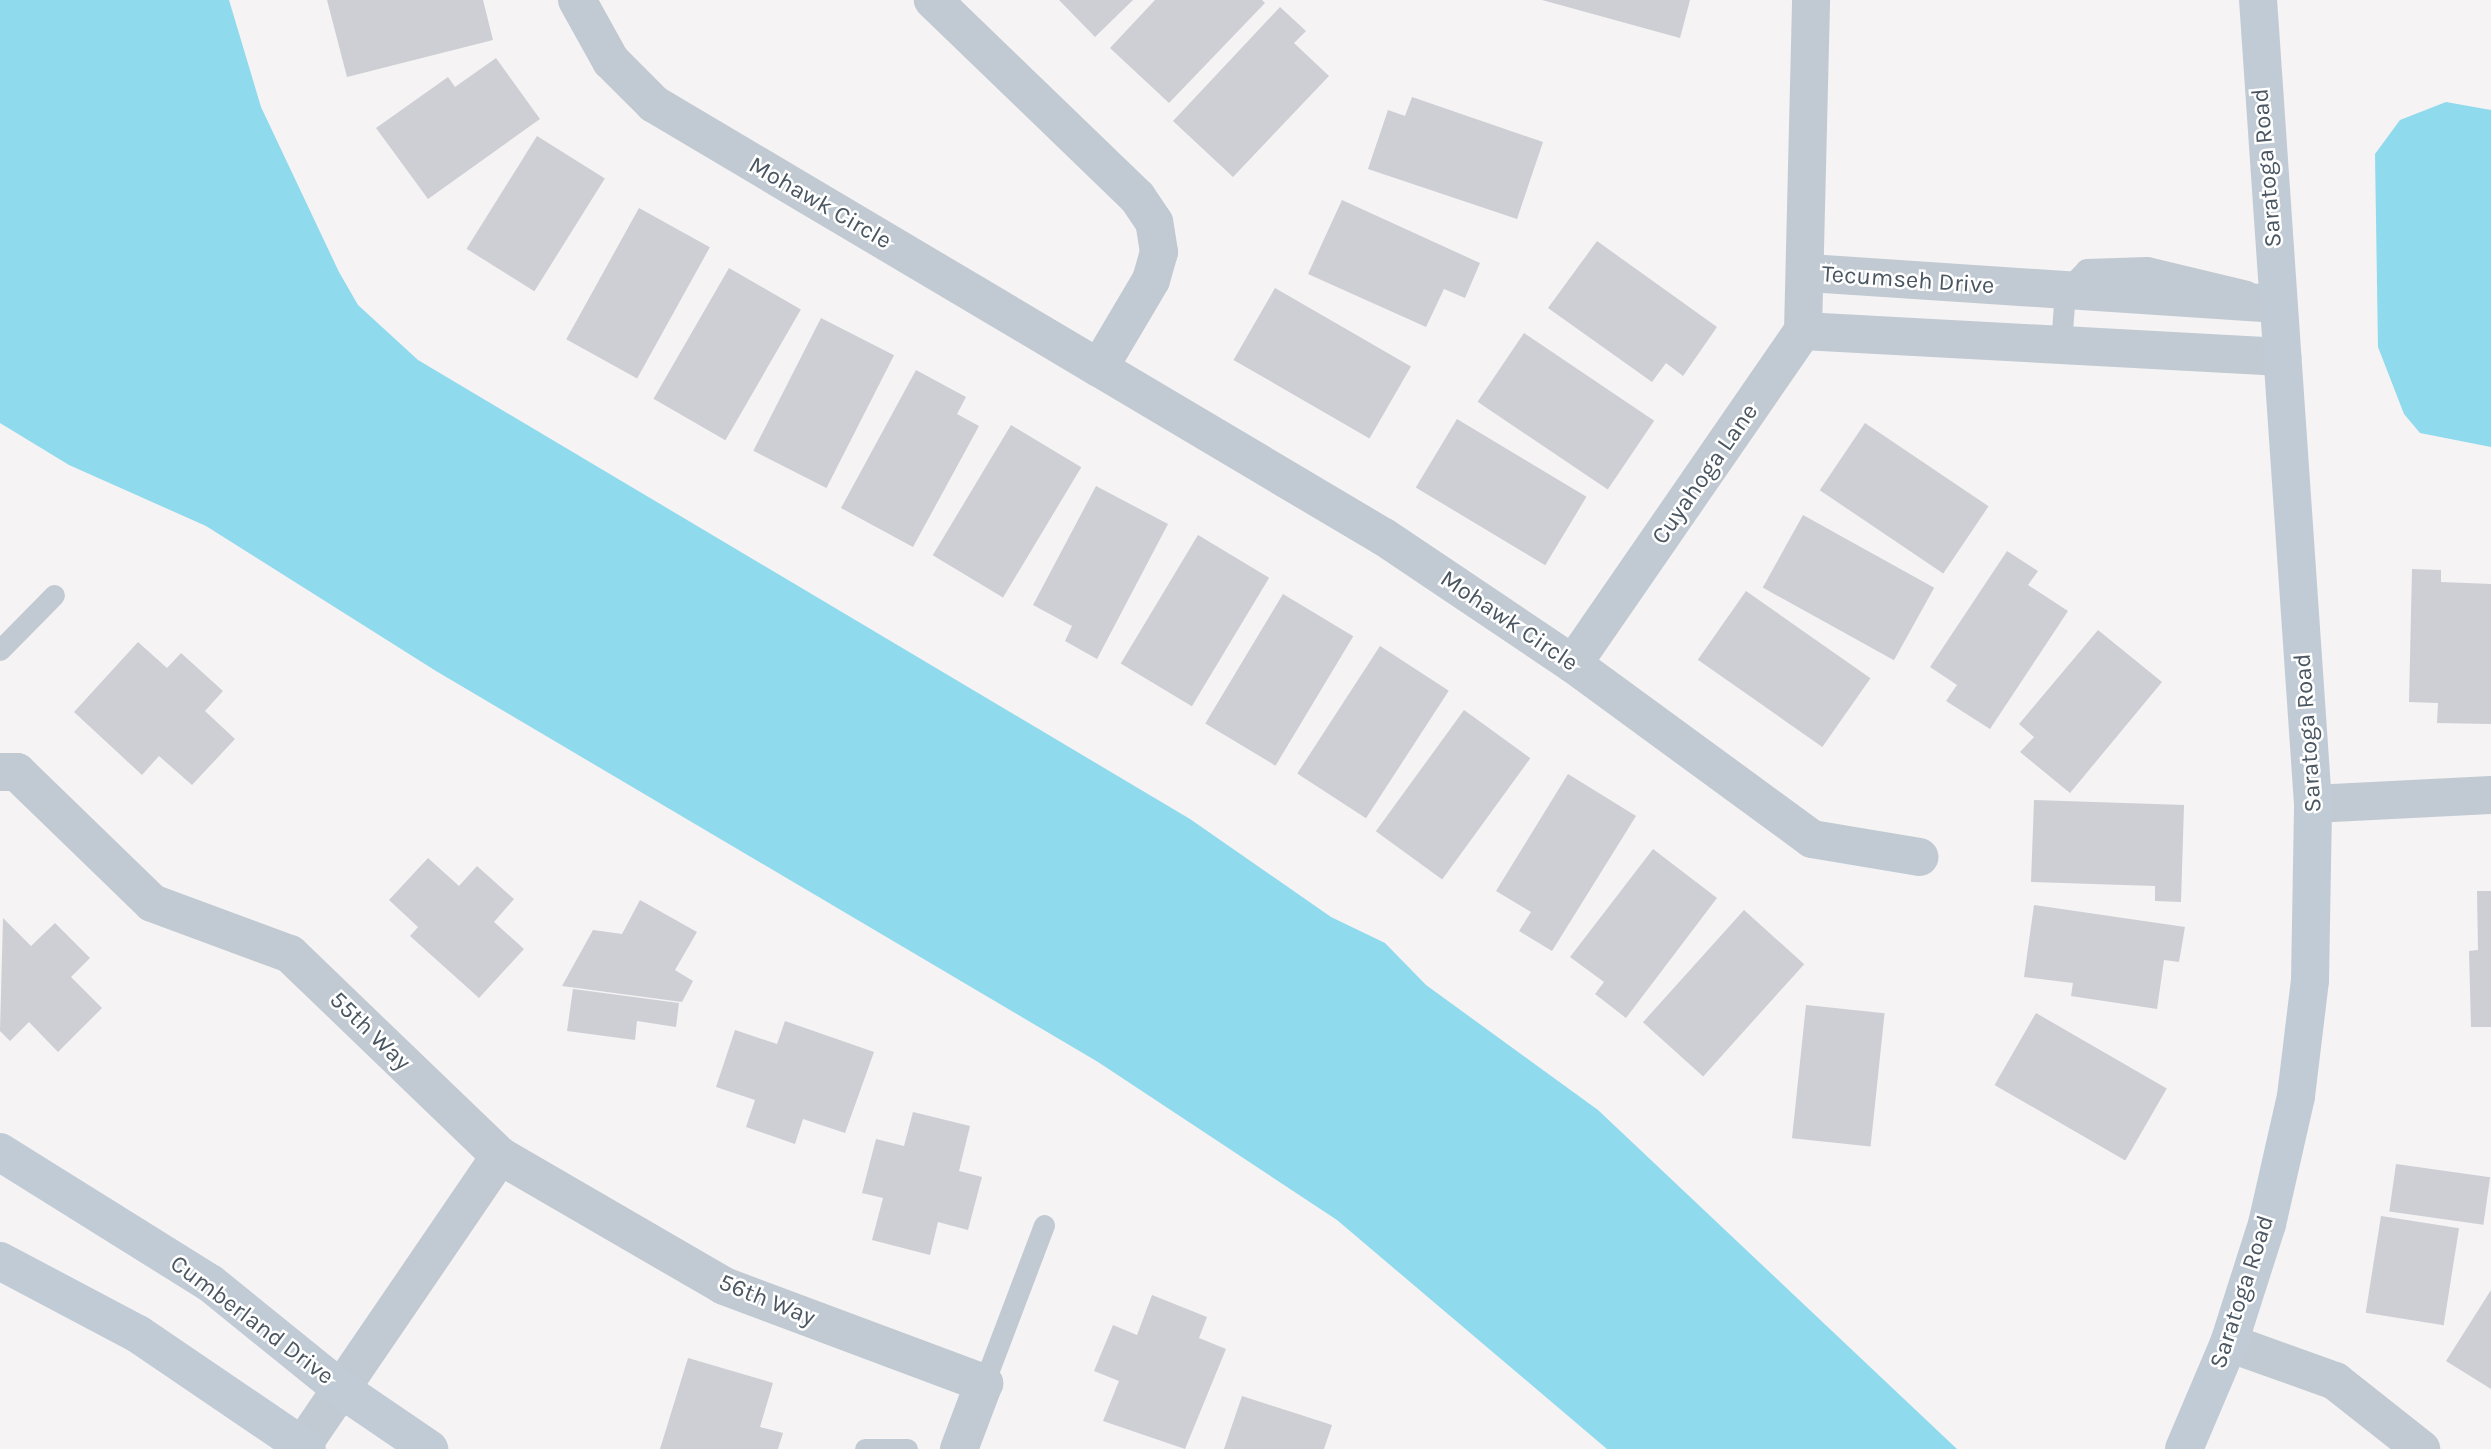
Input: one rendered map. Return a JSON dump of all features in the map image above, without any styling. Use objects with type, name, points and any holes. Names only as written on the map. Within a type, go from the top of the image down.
[{"type":"street","name":"Mohawk Circle","points":[[577,0],[611,61],[654,104],[1384,537],[1573,664],[1812,839],[1919,857]]},
{"type":"street","points":[[933,0],[1137,197],[1154,222],[1158,252],[1151,280],[1100,368]]},
{"type":"street","name":"Tecumseh Drive","points":[[1811,0],[1809,273],[2278,304]]},
{"type":"street","name":"Saratoga Road","points":[[2184,1449],[2229,1343],[2267,1224],[2296,1096],[2310,980],[2313,804],[2258,0]]},
{"type":"street","name":"Cuyahoga Lane","points":[[1573,664],[1804,331],[1809,273]]},
{"type":"street","points":[[1804,331],[2282,357]]},
{"type":"street","name":"55th Way","points":[[0,772],[17,772],[152,903],[290,954],[500,1156]]},
{"type":"street","points":[[2313,804],[2491,795]]},
{"type":"street","name":"Cumberland Drive","points":[[0,1152],[210,1283],[341,1388],[429,1449]]},
{"type":"street","points":[[0,1261],[138,1334],[303,1448],[500,1156]]},
{"type":"street","name":"56th Way","points":[[500,1156],[724,1286],[985,1383]]},
{"type":"street","points":[[2229,1343],[2335,1381],[2421,1449]]},
{"type":"street","points":[[959,1449],[985,1383]]},
{"type":"lane","points":[[2062,345],[2065,291]]},
{"type":"lane","points":[[0,650],[54,595]]},
{"type":"lane","points":[[985,1383],[1044,1225]]},
{"type":"lane","points":[[865,1449],[907,1449]]},
{"type":"water","points":[[0,0],[229,0],[261,107],[339,272],[358,305],[418,360],[1190,819],[1331,917],[1385,943],[1426,985],[1598,1110],[1957,1449],[1607,1449],[1337,1220],[1098,1062],[436,671],[206,526],[69,465],[0,423]]},
{"type":"water","points":[[2446,102],[2491,110],[2491,447],[2420,433],[2404,414],[2378,347],[2375,154],[2400,120]]},
{"type":"building","points":[[327,0],[483,0],[493,40],[347,77]]},
{"type":"building","points":[[1059,0],[1133,0],[1095,37]]},
{"type":"building","points":[[1155,0],[1262,0],[1265,3],[1169,103],[1110,48]]},
{"type":"building","points":[[1542,0],[1690,0],[1680,38]]},
{"type":"building","points":[[1280,7],[1306,31],[1294,43],[1329,76],[1233,177],[1173,121]]},
{"type":"building","points":[[496,58],[540,119],[428,199],[376,128],[448,77],[455,87]]},
{"type":"building","points":[[1412,97],[1543,142],[1517,219],[1368,169],[1388,110],[1405,116]]},
{"type":"building","points":[[537,136],[605,178],[534,291],[467,249]]},
{"type":"building","points":[[1342,200],[1480,263],[1465,298],[1444,289],[1426,327],[1308,274]]},
{"type":"building","points":[[639,208],[710,247],[637,378],[566,339]]},
{"type":"building","points":[[1597,241],[1717,327],[1683,376],[1666,363],[1652,382],[1548,308]]},
{"type":"building","points":[[729,268],[801,310],[725,440],[654,399]]},
{"type":"building","points":[[1275,288],[1411,366],[1369,438],[1234,360]]},
{"type":"building","points":[[821,318],[894,355],[826,488],[753,451]]},
{"type":"building","points":[[1524,333],[1654,421],[1608,490],[1478,402]]},
{"type":"building","points":[[916,370],[966,397],[957,414],[979,426],[913,547],[841,508]]},
{"type":"building","points":[[1457,419],[1586,497],[1545,565],[1416,488]]},
{"type":"building","points":[[1865,423],[1989,506],[1943,573],[1820,490]]},
{"type":"building","points":[[1011,425],[1081,467],[1003,598],[933,555]]},
{"type":"building","points":[[1096,486],[1168,524],[1097,659],[1065,641],[1072,626],[1033,605]]},
{"type":"building","points":[[1803,515],[1934,588],[1894,660],[1763,588]]},
{"type":"building","points":[[1198,535],[1269,578],[1192,706],[1121,664]]},
{"type":"building","points":[[2007,551],[2038,571],[2028,585],[2068,611],[1990,729],[1946,701],[1957,685],[1930,667]]},
{"type":"building","points":[[2412,569],[2441,570],[2441,582],[2491,584],[2491,724],[2437,723],[2438,703],[2409,702]]},
{"type":"building","points":[[1746,591],[1871,678],[1822,747],[1698,660]]},
{"type":"building","points":[[1283,594],[1353,636],[1276,766],[1205,723]]},
{"type":"building","points":[[2098,630],[2162,682],[2070,793],[2020,752],[2034,737],[2019,724]]},
{"type":"building","points":[[138,642],[167,668],[181,653],[223,691],[205,711],[235,739],[192,785],[159,756],[142,775],[74,712]]},
{"type":"building","points":[[1380,646],[1449,691],[1366,818],[1297,773]]},
{"type":"building","points":[[1464,710],[1530,758],[1442,880],[1376,831]]},
{"type":"building","points":[[1568,774],[1636,816],[1552,951],[1519,931],[1531,912],[1496,891]]},
{"type":"building","points":[[2034,800],[2184,805],[2181,902],[2155,901],[2155,886],[2031,882]]},
{"type":"building","points":[[1653,849],[1717,898],[1626,1018],[1595,994],[1604,982],[1570,957]]},
{"type":"building","points":[[428,858],[459,886],[477,866],[514,899],[494,922],[524,949],[479,998],[410,936],[418,927],[389,900]]},
{"type":"building","points":[[2477,891],[2491,891],[2491,1027],[2471,1027],[2469,951],[2478,950]]},
{"type":"building","points":[[640,900],[697,932],[675,970],[693,981],[682,1002],[562,986],[593,930],[622,934]]},
{"type":"building","points":[[2034,905],[2185,927],[2179,962],[2164,960],[2157,1009],[2071,996],[2073,983],[2024,977]]},
{"type":"building","points":[[1744,910],[1804,964],[1703,1076],[1643,1022]]},
{"type":"building","points":[[3,918],[31,946],[55,923],[90,958],[71,977],[102,1008],[58,1052],[29,1022],[10,1041],[0,1031]]},
{"type":"building","points":[[573,989],[679,1003],[676,1027],[637,1021],[635,1040],[567,1031]]},
{"type":"building","points":[[1806,1005],[1885,1013],[1871,1147],[1792,1138]]},
{"type":"building","points":[[2036,1013],[2167,1088],[2125,1160],[1994,1085]]},
{"type":"building","points":[[785,1021],[874,1052],[845,1133],[803,1119],[795,1144],[746,1127],[755,1100],[716,1087],[735,1030],[777,1044]]},
{"type":"building","points":[[913,1112],[970,1126],[959,1171],[982,1177],[968,1230],[938,1222],[930,1255],[872,1240],[883,1198],[862,1193],[876,1139],[904,1146]]},
{"type":"building","points":[[2396,1164],[2490,1177],[2483,1225],[2389,1212]]},
{"type":"building","points":[[2381,1216],[2459,1228],[2444,1325],[2366,1313]]},
{"type":"building","points":[[2491,1290],[2491,1389],[2446,1361]]},
{"type":"building","points":[[1152,1295],[1207,1317],[1199,1338],[1226,1349],[1185,1449],[1103,1421],[1119,1381],[1094,1371],[1113,1325],[1137,1335]]},
{"type":"building","points":[[688,1358],[773,1383],[760,1427],[783,1433],[778,1449],[660,1449]]},
{"type":"building","points":[[1242,1396],[1332,1425],[1324,1449],[1224,1449]]}]
